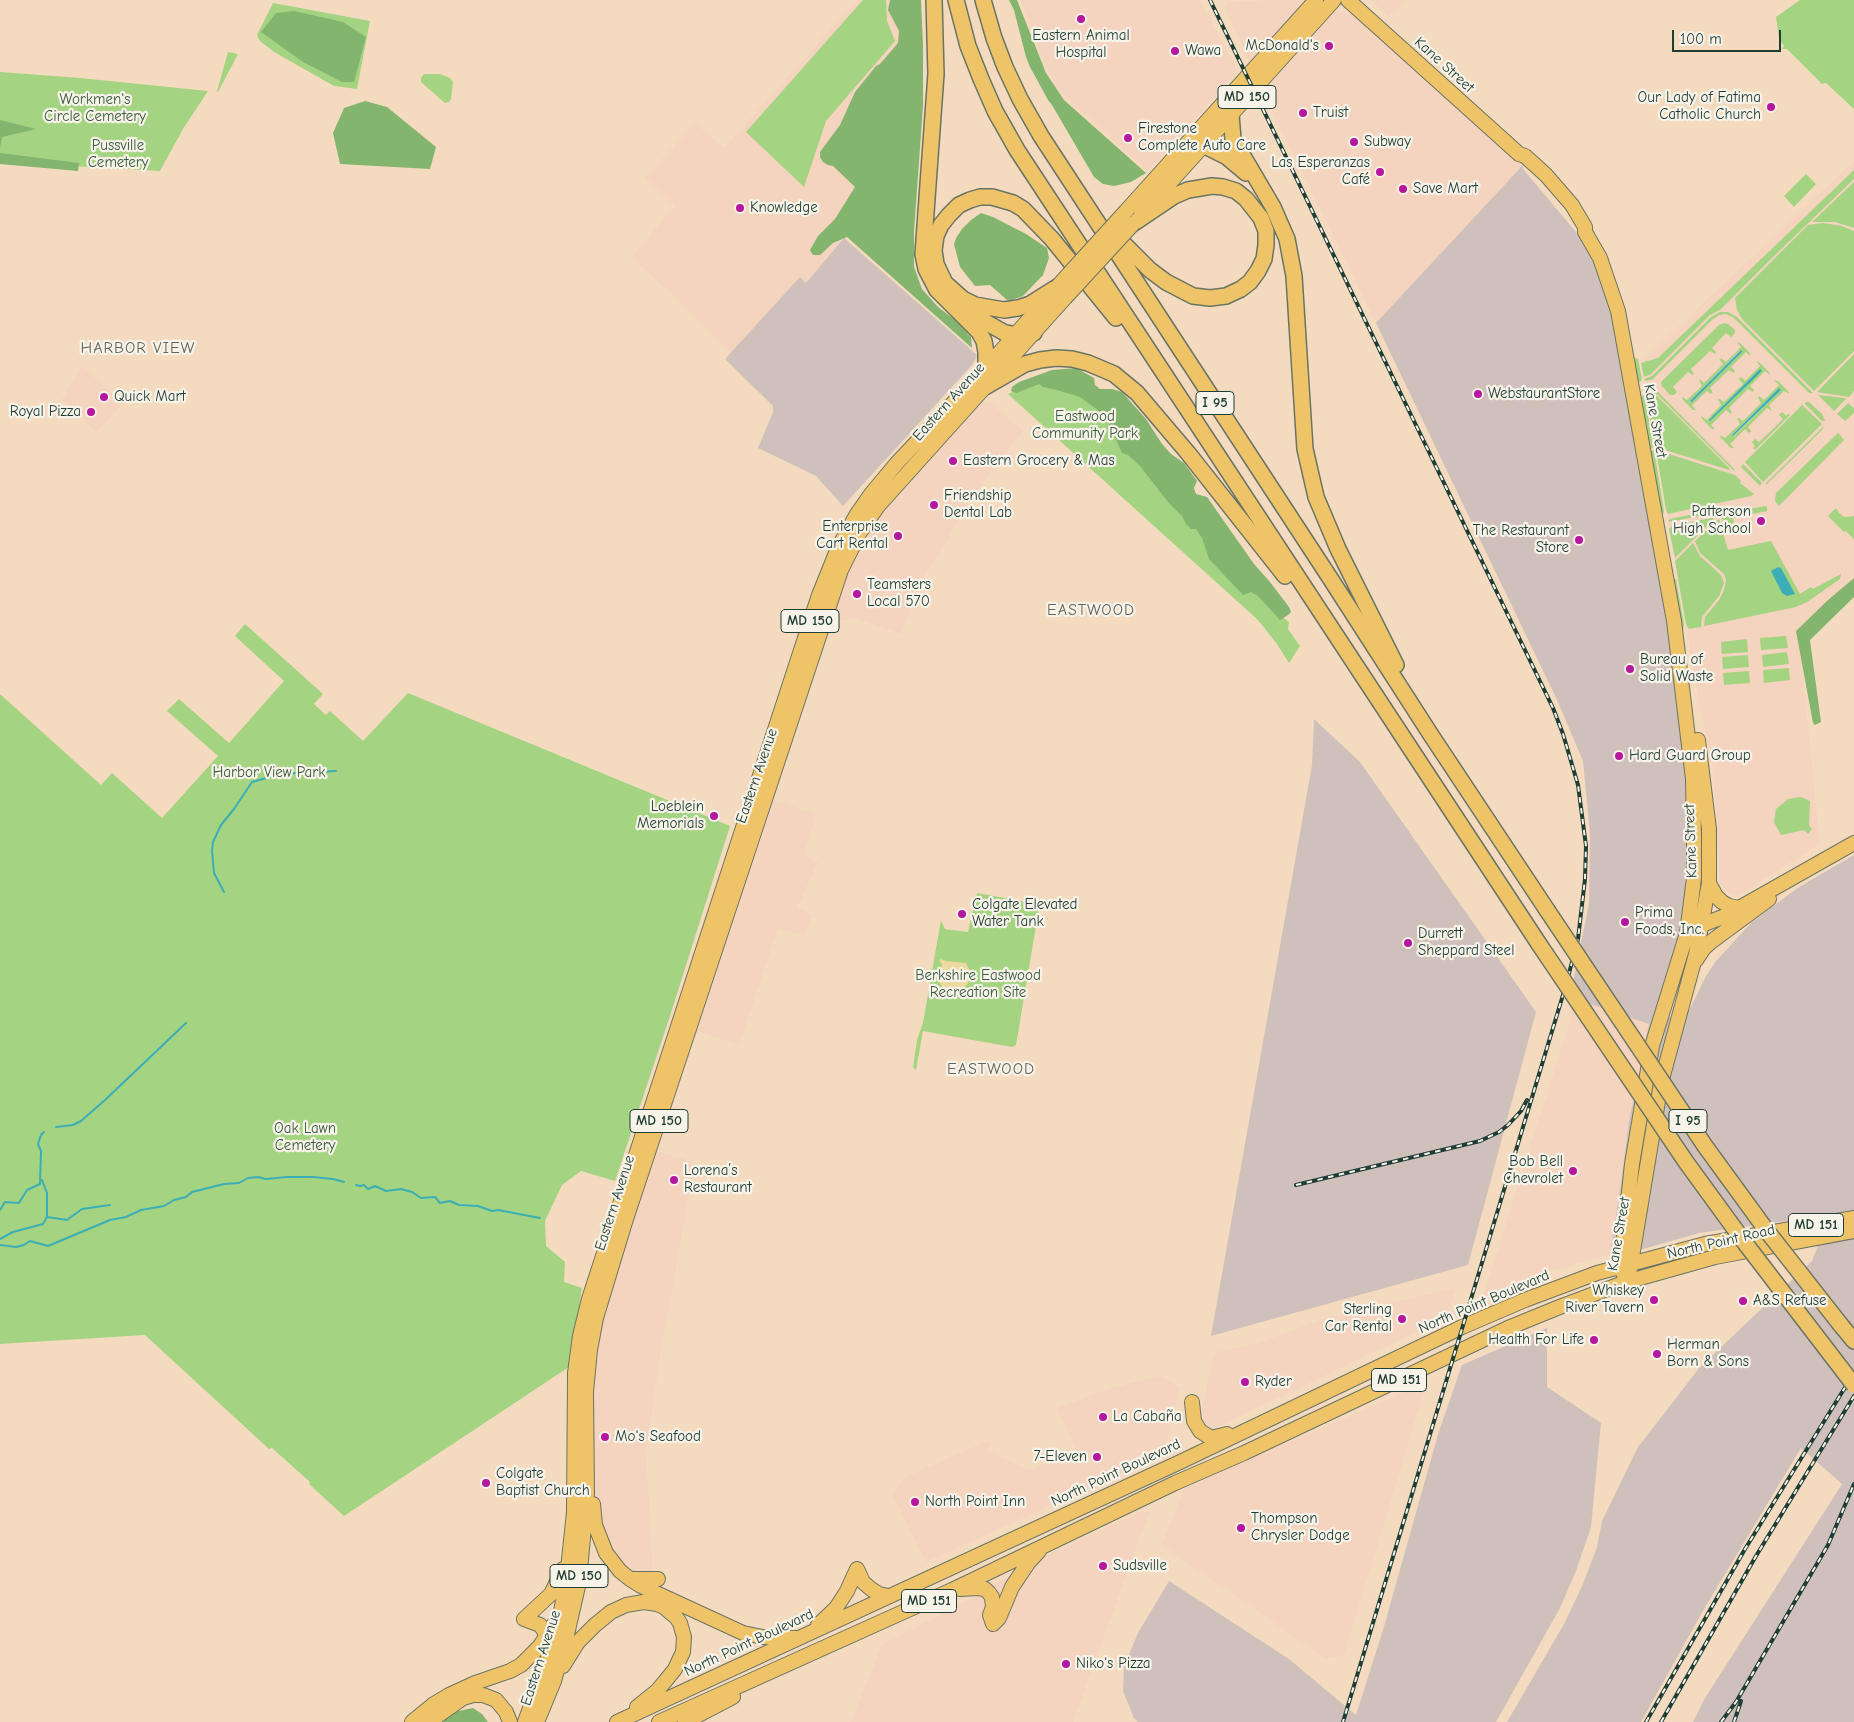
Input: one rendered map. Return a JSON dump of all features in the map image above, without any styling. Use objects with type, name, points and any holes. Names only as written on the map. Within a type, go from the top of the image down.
[{"type":"highway","points":[[934,0],[936,74],[923,254],[930,280],[937,290],[979,332],[984,341],[986,368]]},
{"type":"highway","name":"I 95","points":[[956,0],[968,46],[995,111],[1017,150],[1174,392],[1539,944],[1686,1162],[1786,1296],[1854,1378]]},
{"type":"highway","name":"I 95","points":[[983,0],[1005,67],[1040,136],[1431,735],[1705,1146],[1767,1231],[1854,1340]]},
{"type":"highway","points":[[1005,67],[1047,133],[1124,244],[1166,282],[1193,296],[1210,298],[1226,296],[1241,289],[1250,282],[1264,259],[1266,231],[1261,218],[1246,199],[1236,191],[1212,186],[1188,190],[1130,217]]},
{"type":"highway","points":[[1231,115],[1232,139],[1282,224],[1291,256],[1305,449],[1316,497],[1338,549],[1431,735]]},
{"type":"highway","points":[[1198,141],[1227,157],[1263,190]]},
{"type":"highway","points":[[1061,293],[1018,308],[1004,310],[974,305],[963,299],[945,283],[936,264],[934,250],[936,236],[941,225],[959,205],[980,197],[1003,199],[1023,209],[1066,255],[1174,392]]},
{"type":"highway","points":[[945,299],[1005,334],[1024,336],[1034,333]]},
{"type":"highway","points":[[985,387],[1025,364],[1056,358],[1088,363],[1108,371],[1126,383],[1218,491],[1360,672]]},
{"type":"highway","points":[[1786,1296],[1854,1385]]},
{"type":"main road","points":[[1303,15],[1307,0]]},
{"type":"main road","name":"Eastern Avenue","points":[[764,784],[819,595],[832,563],[863,504],[1015,336],[1061,293],[1130,217],[1198,141],[1316,0]]},
{"type":"main road","name":"Eastern Avenue","points":[[1198,141],[1231,115],[1334,0]]},
{"type":"main road","name":"Kane Street","points":[[1348,0],[1519,154],[1525,156],[1546,175],[1572,205],[1585,227],[1585,232],[1600,258],[1618,311],[1674,621],[1692,697],[1709,829],[1709,883],[1702,925],[1661,1083],[1626,1264]]},
{"type":"main road","name":"Eastern Avenue","points":[[524,1722],[551,1650],[561,1612],[572,1546],[575,1489],[573,1392],[578,1352],[764,784],[833,592],[844,563],[865,524],[897,483],[1034,333],[1061,293]]},
{"type":"main road","points":[[865,524],[862,516],[881,490],[881,482]]},
{"type":"main road","points":[[833,592],[836,571],[853,534],[850,526]]},
{"type":"main road","name":"Kane Street","points":[[1626,1282],[1632,1164],[1652,1046],[1685,939],[1694,878],[1693,779],[1674,621]]},
{"type":"main road","points":[[1685,939],[1702,925],[1740,908],[1854,843]]},
{"type":"main road","points":[[1691,969],[1704,948],[1770,899],[1795,876]]},
{"type":"main road","points":[[1709,883],[1716,896],[1722,902],[1729,906],[1740,908]]},
{"type":"main road","points":[[1690,913],[1710,931],[1716,932],[1733,926]]},
{"type":"main road","name":"North Point Road","points":[[1626,1282],[1715,1257],[1738,1245],[1854,1218]]},
{"type":"main road","name":"North Point Road","points":[[1626,1264],[1705,1244],[1738,1245],[1854,1231]]},
{"type":"main road","name":"North Point Boulevard","points":[[618,1722],[1178,1463],[1256,1424],[1502,1310],[1547,1291],[1626,1264]]},
{"type":"main road","name":"MD 151","points":[[660,1722],[952,1590],[1175,1483],[1244,1453],[1508,1328],[1626,1282]]},
{"type":"main road","name":"Eastern Avenue","points":[[537,1722],[554,1681],[571,1620],[579,1582],[586,1516],[588,1469],[586,1392],[590,1350],[590,1317]]},
{"type":"main road","points":[[1192,1402],[1196,1426],[1200,1432],[1211,1438],[1256,1424]]},
{"type":"main road","points":[[588,1469],[595,1525],[599,1538],[612,1563],[641,1586],[742,1633],[763,1637],[804,1636],[836,1608],[857,1569],[863,1582],[871,1590],[889,1596]]},
{"type":"main road","points":[[551,1650],[548,1635],[540,1626],[524,1619],[551,1594],[558,1582],[572,1546]]},
{"type":"main road","points":[[952,1590],[985,1589],[992,1597],[993,1607],[990,1615],[992,1624],[999,1618],[1012,1587],[1028,1563],[1042,1547]]},
{"type":"main road","points":[[630,1579],[658,1579]]},
{"type":"main road","points":[[554,1681],[578,1642],[611,1612],[644,1602],[664,1606],[676,1617],[682,1630],[684,1644],[679,1661],[657,1691],[643,1703],[611,1722]]},
{"type":"main road","points":[[412,1722],[434,1704],[449,1695],[475,1683],[510,1672],[521,1665],[540,1646],[561,1612]]},
{"type":"main road","points":[[685,1722],[806,1656]]},
{"type":"main road","points":[[429,1722],[463,1698],[483,1695],[496,1700],[506,1712],[510,1722]]},
{"type":"shaded area","points":[[857,0],[903,0],[919,54],[860,184],[844,238],[806,283],[800,278],[731,353],[674,296],[631,257],[675,206],[645,178],[695,123],[724,148]]},
{"type":"shaded area","points":[[1020,0],[1200,0],[1238,71],[1148,171],[1058,90],[1041,55]]},
{"type":"shaded area","points":[[1221,0],[1302,0],[1297,11],[1250,63],[1224,6],[1228,2]]},
{"type":"shaded area","points":[[1370,0],[1405,0],[1389,17]]},
{"type":"shaded area","points":[[1335,12],[1352,14],[1523,165],[1376,323],[1263,92]]},
{"type":"shaded area","name":"Patterson High School","points":[[1854,161],[1854,587],[1800,648],[1820,844],[1737,896],[1729,894],[1720,883],[1714,771],[1699,702],[1657,455],[1643,360]]},
{"type":"shaded area","points":[[1523,165],[1523,169],[1576,232],[1595,264],[1608,298],[1621,361],[1680,697],[1692,827],[1685,918],[1658,1013],[1684,1021],[1706,976],[1716,961],[1752,922],[1799,887],[1854,855],[1854,1722],[1693,1722],[1705,1698],[1842,1484],[1801,1448],[1704,1609],[1641,1722],[1507,1722],[1564,1624],[1583,1584],[1597,1547],[1602,1521],[1638,1447],[1700,1367],[1812,1261],[1830,1215],[1699,1233],[1643,1249],[1610,1254],[1629,1122],[1649,1024],[1570,997],[1589,904],[1590,834],[1583,761],[1558,702],[1376,323]]},
{"type":"shaded area","points":[[844,238],[977,355],[973,364],[843,506],[816,476],[758,448],[773,412],[773,406],[725,359],[800,277],[806,283]]},
{"type":"shaded area","points":[[81,367],[86,369],[122,404],[97,432],[62,400]]},
{"type":"shaded area","points":[[983,402],[991,403],[1023,431],[963,510],[940,554],[923,578],[901,634],[854,618],[840,621],[829,618],[846,574],[871,524],[889,500]]},
{"type":"shaded area","points":[[1314,719],[1360,762],[1536,1012],[1468,1265],[1211,1336],[1312,765]]},
{"type":"shaded area","points":[[774,800],[816,814],[804,855],[818,862],[797,908],[812,915],[804,936],[778,928],[739,1045],[698,1031]]},
{"type":"shaded area","points":[[1577,999],[1649,1024],[1629,1122],[1610,1254],[1551,1271],[1481,1303]]},
{"type":"shaded area","points":[[655,1151],[690,1161],[694,1167],[660,1356],[646,1451],[653,1576],[637,1573],[626,1568],[611,1552],[604,1536],[594,1490],[591,1407],[598,1323]]},
{"type":"shaded area","points":[[1456,1288],[1447,1317],[1213,1429],[1206,1427],[1200,1419],[1213,1358],[1217,1352],[1258,1343],[1329,1317]]},
{"type":"shaded area","points":[[1547,1328],[1547,1387],[1601,1423],[1591,1527],[1576,1571],[1560,1608],[1496,1722],[1138,1722],[1134,1718],[1123,1691],[1124,1667],[1138,1633],[1169,1581],[1289,1659],[1356,1715],[1383,1630],[1439,1431],[1462,1365]]},
{"type":"shaded area","points":[[1159,1376],[1180,1387],[1164,1454],[926,1562],[893,1495],[905,1477],[990,1440],[988,1452],[1030,1470],[1077,1449],[1057,1408],[1108,1389]]},
{"type":"shaded area","points":[[1427,1382],[1344,1655],[1325,1658],[1162,1545],[1184,1489]]},
{"type":"shaded area","points":[[1140,1512],[1149,1512],[1073,1722],[851,1722],[882,1645],[971,1599],[1025,1566]]},
{"type":"green space","points":[[863,0],[886,0],[887,21],[895,41],[826,121],[804,187],[746,132]]},
{"type":"green space","points":[[890,0],[921,0],[923,106],[914,231],[914,267],[922,289],[938,307],[955,320],[971,337],[972,348],[847,237],[833,243],[820,255],[813,255],[810,250],[818,236],[835,219],[855,187],[833,166],[823,162],[820,152],[840,125],[855,92],[898,43],[899,31],[888,10]]},
{"type":"green space","points":[[1009,0],[1017,0],[1046,73],[1064,100],[1146,173],[1131,182],[1114,186],[1103,184],[1094,177],[1030,67],[1014,10]]},
{"type":"green space","points":[[1800,0],[1854,0],[1854,109],[1826,83],[1822,84],[1787,49],[1782,49],[1784,46],[1779,39],[1776,17]]},
{"type":"green space","points":[[273,3],[370,21],[357,89],[334,86],[274,52],[260,41],[257,35]]},
{"type":"green space","points":[[294,11],[343,22],[366,37],[354,82],[342,82],[303,62],[261,32],[276,13]]},
{"type":"green space","points":[[228,52],[238,54],[218,92],[217,91]]},
{"type":"green space","name":"Workmen's Circle Cemetery","points":[[0,72],[208,91],[183,129],[160,171],[0,162]]},
{"type":"green space","points":[[424,74],[440,74],[450,78],[453,82],[449,102],[445,103],[421,82]]},
{"type":"green space","points":[[365,101],[387,107],[436,147],[430,169],[340,164],[333,133],[344,108]]},
{"type":"green space","points":[[0,120],[36,129],[2,137],[0,148]]},
{"type":"green space","points":[[0,153],[79,163],[78,171],[0,164]]},
{"type":"green space","points":[[1854,170],[1854,179],[1720,310],[1710,315],[1651,374],[1644,377],[1641,363],[1658,358]]},
{"type":"green space","points":[[1806,174],[1816,184],[1794,207],[1784,196]]},
{"type":"green space","points":[[1854,182],[1854,228],[1835,222],[1812,222]]},
{"type":"green space","points":[[981,213],[1026,234],[1047,248],[1049,258],[1043,275],[1023,296],[1007,300],[990,285],[975,286],[960,267],[954,244],[956,238],[971,220]]},
{"type":"green space","points":[[1823,223],[1842,226],[1854,231],[1854,351],[1814,391],[1742,319],[1737,310],[1735,298],[1808,225]]},
{"type":"green space","points":[[1720,312],[1728,312],[1737,317],[1813,393],[1809,393],[1734,318],[1726,314],[1719,315],[1713,319],[1653,379],[1646,381],[1644,379],[1652,376],[1711,317]]},
{"type":"green space","points":[[1724,323],[1735,330],[1735,333],[1731,337],[1726,333],[1712,348],[1716,352],[1715,354],[1710,351],[1691,369],[1694,374],[1692,375],[1688,372],[1673,387],[1677,392],[1674,395],[1670,395],[1661,382],[1719,325]]},
{"type":"green space","points":[[1737,342],[1750,353],[1750,356],[1746,352],[1731,367],[1735,371],[1734,373],[1729,370],[1710,388],[1713,393],[1711,394],[1707,391],[1692,405],[1696,410],[1693,410],[1682,397],[1687,400],[1702,386],[1699,380],[1704,383],[1723,364],[1720,360],[1721,358],[1726,362],[1741,347]],"holes":[[[1740,350],[1742,352],[1692,402],[1690,401]]]},
{"type":"green space","points":[[1854,354],[1854,391],[1849,397],[1817,392]]},
{"type":"green space","points":[[1633,357],[1638,359],[1642,379],[1640,382],[1637,381]]},
{"type":"green space","points":[[1756,361],[1770,375],[1765,371],[1750,386],[1754,390],[1753,392],[1748,389],[1729,408],[1732,412],[1731,414],[1726,410],[1711,425],[1715,429],[1712,429],[1701,416],[1707,420],[1721,405],[1718,399],[1724,402],[1743,384],[1739,379],[1741,377],[1745,381],[1760,366]]},
{"type":"green space","points":[[1076,368],[1094,378],[1095,385],[1100,389],[1112,389],[1122,392],[1146,419],[1162,444],[1171,454],[1184,463],[1197,481],[1194,488],[1196,494],[1207,497],[1254,564],[1289,607],[1291,612],[1288,615],[1280,620],[1258,596],[1251,592],[1243,595],[1209,559],[1202,538],[1196,529],[1191,529],[1186,524],[1182,516],[1168,502],[1140,466],[1128,455],[1122,453],[1109,424],[1099,411],[1080,397],[1043,387],[1039,384],[1016,393],[1011,391],[1012,387],[1019,382],[1052,370]]},
{"type":"green space","points":[[1774,380],[1778,381],[1789,394],[1784,391],[1769,405],[1772,411],[1767,408],[1748,427],[1751,431],[1749,433],[1745,429],[1730,444],[1734,448],[1731,448],[1720,435],[1725,438],[1740,424],[1737,418],[1743,421],[1761,403],[1758,398],[1759,396],[1764,400],[1779,385]],"holes":[[[1779,388],[1781,390],[1734,436],[1732,435]]]},
{"type":"green space","name":"Eastwood Community Park","points":[[1033,383],[1085,391],[1276,612],[1289,622],[1288,629],[1300,646],[1289,663],[1258,620],[1008,394]]},
{"type":"green space","points":[[1650,392],[1658,392],[1735,470],[1657,394],[1646,395]]},
{"type":"green space","points":[[1643,395],[1645,396],[1653,448],[1649,449],[1641,399]]},
{"type":"green space","points":[[1656,395],[1729,470],[1662,449],[1659,443],[1654,443],[1647,398]]},
{"type":"green space","points":[[1818,395],[1845,398],[1846,399],[1834,411]]},
{"type":"green space","points":[[1809,402],[1822,414],[1825,421],[1822,421],[1805,404]]},
{"type":"green space","points":[[1848,403],[1854,408],[1854,413],[1845,421],[1837,414]]},
{"type":"green space","points":[[1802,405],[1822,424],[1763,482],[1745,462]]},
{"type":"green space","points":[[1782,412],[1786,416],[1790,415],[1755,450],[1752,442],[1755,439],[1759,442],[1783,419],[1779,415]]},
{"type":"green space","points":[[1824,426],[1822,430],[1766,485],[1766,483]]},
{"type":"green space","points":[[1838,433],[1844,440],[1779,506],[1775,501],[1776,493]]},
{"type":"green space","points":[[1654,450],[1664,511],[1663,514],[1650,451]]},
{"type":"green space","points":[[1656,450],[1735,475],[1741,481],[1740,483],[1754,494],[1668,514]]},
{"type":"green space","points":[[1743,464],[1762,483],[1760,486],[1741,467]]},
{"type":"green space","points":[[1765,506],[1767,511],[1733,518],[1735,530],[1726,532],[1721,515]]},
{"type":"green space","points":[[1836,508],[1844,517],[1854,516],[1854,539],[1828,516]]},
{"type":"green space","points":[[1708,511],[1712,514],[1668,522],[1670,519]]},
{"type":"green space","points":[[1716,517],[1675,558],[1669,529],[1672,526]]},
{"type":"green space","points":[[1719,519],[1728,550],[1771,541],[1800,594],[1841,574],[1840,579],[1807,602],[1796,607],[1704,626],[1705,617],[1719,600],[1726,580],[1724,574],[1700,553],[1695,541]]},
{"type":"green space","points":[[1693,543],[1700,556],[1721,575],[1724,583],[1719,596],[1702,617],[1701,627],[1689,629],[1686,624],[1675,561]]},
{"type":"green space","points":[[1854,578],[1854,597],[1810,640],[1821,722],[1815,725],[1813,723],[1796,631]]},
{"type":"green space","points":[[1676,579],[1684,624],[1683,630],[1681,629],[1672,580]]},
{"type":"green space","name":"Oak Lawn Cemetery","points":[[245,624],[323,694],[314,704],[326,715],[330,711],[363,741],[408,693],[730,826],[615,1181],[581,1171],[562,1185],[545,1221],[546,1246],[565,1262],[564,1282],[582,1288],[569,1367],[344,1516],[309,1484],[310,1482],[272,1448],[269,1449],[145,1335],[0,1344],[0,694],[101,785],[112,773],[162,818],[218,756],[167,711],[179,699],[229,743],[284,681],[235,636]]},
{"type":"green space","points":[[1786,636],[1788,648],[1761,650],[1760,638]]},
{"type":"green space","points":[[1747,639],[1748,652],[1722,654],[1721,642]]},
{"type":"green space","points":[[1787,652],[1789,664],[1763,667],[1762,655]]},
{"type":"green space","points":[[1748,655],[1749,667],[1723,669],[1722,657]]},
{"type":"green space","points":[[1789,668],[1790,680],[1764,683],[1763,670]]},
{"type":"green space","points":[[1749,671],[1750,683],[1724,685],[1723,673]]},
{"type":"green space","points":[[1801,797],[1810,801],[1809,825],[1812,829],[1808,834],[1804,830],[1781,835],[1774,822],[1776,809],[1788,799]]},
{"type":"green space","name":"Berkshire Eastwood Recreation Site","points":[[977,893],[1038,904],[1039,908],[1016,1045],[1012,1047],[923,1031],[916,1070],[913,1067],[917,1040],[923,1023],[941,920],[945,929],[968,932]]},
{"type":"green space","points":[[473,1708],[482,1714],[488,1722],[443,1722],[454,1712]]},
{"type":"sand","points":[[940,959],[966,963],[970,971],[970,980],[965,987],[957,991],[949,991],[942,987],[940,983],[942,964]]},
{"type":"water","points":[[1741,350],[1742,352],[1692,402],[1690,401]]},
{"type":"water","points":[[1760,369],[1762,371],[1710,421],[1709,420]]},
{"type":"water","points":[[1779,388],[1781,390],[1733,436],[1732,435]]},
{"type":"water","points":[[1778,567],[1781,568],[1795,594],[1787,596],[1782,593],[1771,571]]},
{"type":"waterway","points":[[224,892],[214,873],[213,842],[221,825],[252,782],[281,774],[336,771]]},
{"type":"waterway","points":[[56,1127],[73,1125],[81,1121],[186,1023]]},
{"type":"waterway","points":[[0,1210],[5,1202],[19,1203],[27,1190],[40,1184],[41,1151],[38,1144],[44,1132]]},
{"type":"waterway","points":[[0,1245],[16,1247],[30,1241],[48,1246],[110,1220],[126,1217],[141,1210],[164,1206],[174,1200],[186,1197],[192,1192],[224,1184],[239,1183],[248,1178],[313,1177],[344,1182]]},
{"type":"waterway","points":[[0,1239],[13,1232],[43,1224],[47,1217],[47,1193],[42,1180]]},
{"type":"waterway","points":[[356,1185],[364,1185],[368,1189],[375,1186],[386,1191],[401,1189],[412,1192],[421,1198],[435,1197],[440,1203],[450,1201],[459,1205],[478,1206],[492,1211],[498,1210],[540,1218]]},
{"type":"waterway","points":[[47,1217],[67,1220],[82,1209],[110,1205]]},
{"type":"railway","points":[[1210,0],[1553,708],[1578,785],[1586,846],[1585,879],[1578,939],[1566,985],[1343,1722]]},
{"type":"railway","points":[[1296,1185],[1480,1141],[1499,1132],[1508,1125],[1521,1111],[1527,1100]]},
{"type":"railway","points":[[1646,1722],[1745,1549],[1854,1373]]},
{"type":"railway","points":[[1661,1722],[1756,1556],[1854,1396]]},
{"type":"railway","points":[[1721,1722],[1736,1702],[1828,1545],[1854,1484]]},
{"type":"railway","points":[[1734,1722],[1741,1701]]},
{"type":"place","name":"Eastern Animal Hospital","points":[[1081,19]]},
{"type":"place","name":"McDonald's","points":[[1329,46]]},
{"type":"place","name":"Wawa","points":[[1175,51]]},
{"type":"place","name":"Our Lady of Fatima Catholic Church","points":[[1771,107]]},
{"type":"place","name":"Truist","points":[[1303,113]]},
{"type":"place","name":"Firestone Complete Auto Care","points":[[1128,138]]},
{"type":"place","name":"Subway","points":[[1354,142]]},
{"type":"place","name":"Las Esperanzas Café","points":[[1380,172]]},
{"type":"place","name":"Save Mart","points":[[1403,189]]},
{"type":"place","name":"Knowledge","points":[[740,208]]},
{"type":"place","name":"WebstaurantStore","points":[[1478,394]]},
{"type":"place","name":"Quick Mart","points":[[104,397]]},
{"type":"place","name":"Royal Pizza","points":[[91,412]]},
{"type":"place","name":"Eastern Grocery & Mas","points":[[953,461]]},
{"type":"place","name":"Friendship Dental Lab","points":[[934,505]]},
{"type":"place","name":"Patterson High School","points":[[1761,521]]},
{"type":"place","name":"Enterprise Cart Rental","points":[[898,536]]},
{"type":"place","name":"The Restaurant Store","points":[[1579,540]]},
{"type":"place","name":"Teamsters Local 570","points":[[857,594]]},
{"type":"place","name":"Bureau of Solid Waste","points":[[1630,669]]},
{"type":"place","name":"Hard Guard Group","points":[[1619,756]]},
{"type":"place","name":"Loeblein Memorials","points":[[714,816]]},
{"type":"place","name":"Colgate Elevated Water Tank","points":[[962,914]]},
{"type":"place","name":"Prima Foods, Inc.","points":[[1625,922]]},
{"type":"place","name":"Durrett Sheppard Steel","points":[[1408,943]]},
{"type":"place","name":"Bob Bell Chevrolet","points":[[1573,1171]]},
{"type":"place","name":"Lorena’s Restaurant","points":[[674,1180]]},
{"type":"place","name":"Whiskey River Tavern","points":[[1654,1300]]},
{"type":"place","name":"A&S Refuse","points":[[1743,1301]]},
{"type":"place","name":"Sterling Car Rental","points":[[1402,1319]]},
{"type":"place","name":"Health For Life","points":[[1594,1340]]},
{"type":"place","name":"Herman Born & Sons","points":[[1657,1354]]},
{"type":"place","name":"Ryder","points":[[1245,1382]]},
{"type":"place","name":"La Cabaña","points":[[1103,1417]]},
{"type":"place","name":"Mo's Seafood","points":[[605,1437]]},
{"type":"place","name":"7-Eleven","points":[[1097,1457]]},
{"type":"place","name":"Colgate Baptist Church","points":[[486,1483]]},
{"type":"place","name":"North Point Inn","points":[[915,1502]]},
{"type":"place","name":"Thompson Chrysler Dodge","points":[[1241,1528]]},
{"type":"place","name":"Sudsville","points":[[1103,1566]]},
{"type":"place","name":"Niko's Pizza","points":[[1066,1664]]},
{"type":"district","name":"HARBOR VIEW","points":[[138,348]]},
{"type":"district","name":"EASTWOOD","points":[[1091,610]]},
{"type":"district","name":"EASTWOOD","points":[[991,1069]]},
{"type":"park label","name":"Pussville Cemetery","points":[[118,154]]},
{"type":"park label","name":"Harbor View Park","points":[[269,773]]}]
